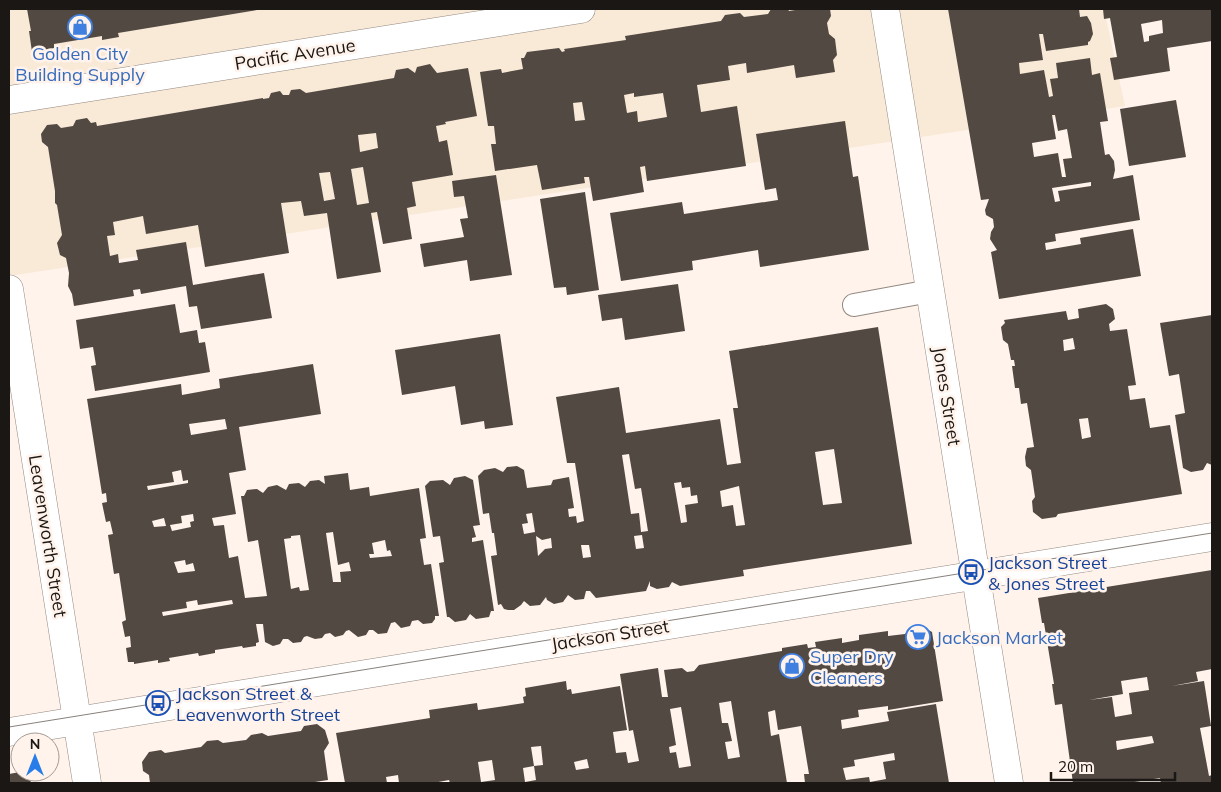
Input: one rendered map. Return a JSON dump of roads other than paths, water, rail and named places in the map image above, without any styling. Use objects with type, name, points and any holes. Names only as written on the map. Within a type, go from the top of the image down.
[{"type":"street","name":"Pacific Avenue","points":[[9,100],[581,9]]},
{"type":"street","name":"Jones Street","points":[[885,9],[1009,783]]},
{"type":"street","name":"Leavenworth Street","points":[[9,289],[87,783]]},
{"type":"street","name":"Jackson Street","points":[[9,732],[1212,537]]},
{"type":"lane","points":[[854,304],[930,291]]},
{"type":"tram line","points":[[9,727],[1212,533]]},
{"type":"place","name":"Golden City Building Supply","points":[[80,27]]},
{"type":"place","name":"Jackson Street & Jones Street","points":[[971,572]]},
{"type":"place","name":"Jackson Market","points":[[918,637]]},
{"type":"place","name":"Super Dry Cleaners","points":[[792,666]]},
{"type":"place","name":"Jackson Street & Leavenworth Street","points":[[158,703]]}]
